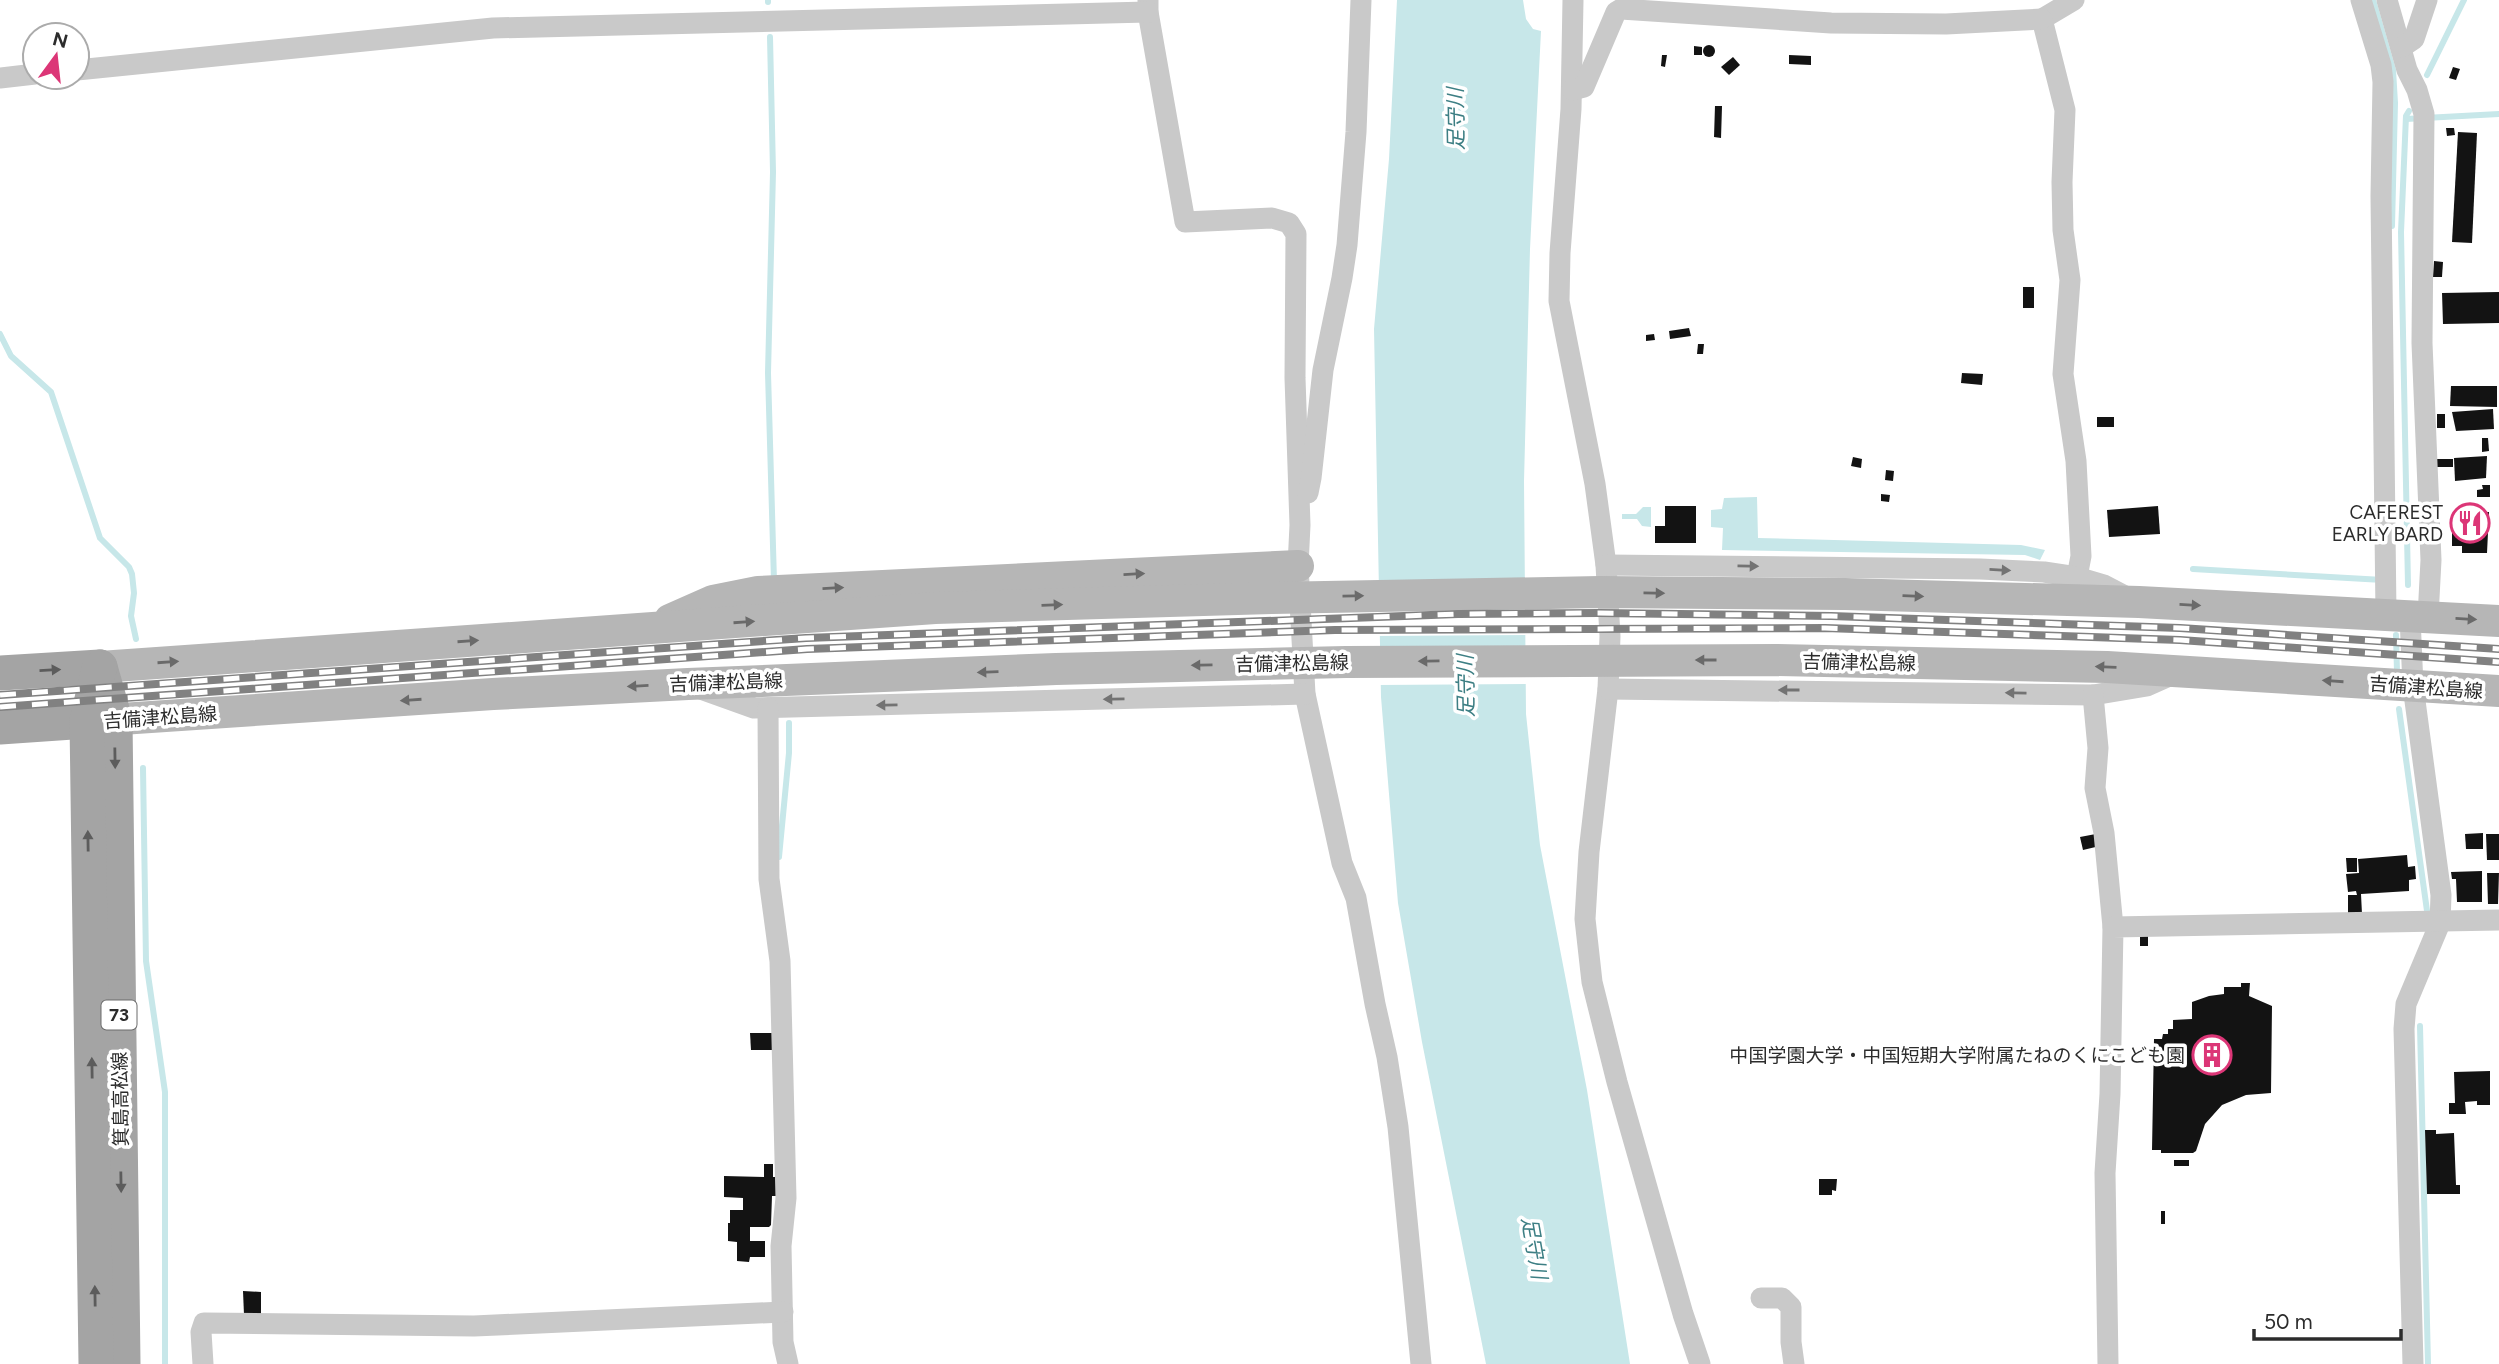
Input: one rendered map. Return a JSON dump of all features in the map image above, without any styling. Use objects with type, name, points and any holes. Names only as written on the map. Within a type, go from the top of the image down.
[{"type":"main road","points":[[650,629],[713,601],[758,592],[1297,566]]},
{"type":"main road","points":[[0,673],[935,608],[1272,598],[1600,592],[1845,594],[2139,602],[2399,602],[2499,621]]},
{"type":"main road","name":"吉備津松島線","points":[[101,720],[688,684],[1056,669],[1359,662],[1774,660],[2107,667],[2499,691]]},
{"type":"main road","name":"箕島高松線","points":[[100,667],[123,1364]]},
{"type":"main road","points":[[0,727],[101,720]]},
{"type":"main road","name":"箕島高松線","points":[[96,1364],[101,720]]},
{"type":"street","points":[[1300,525],[1311,478],[1323,370],[1347,245],[1356,132],[1361,0]]},
{"type":"street","points":[[1573,0],[1572,90],[1559,301],[1595,484],[1606,565],[1609,636],[1608,689],[1589,852],[1585,919],[1592,982],[1617,1082],[1683,1314],[1700,1364]]},
{"type":"street","points":[[1572,90],[1584,87],[1616,12],[1621,9],[1720,8],[1831,23],[1946,24],[2042,19],[2074,0]]},
{"type":"street","points":[[2361,0],[2381,65],[2424,119],[2422,343],[2431,560],[2399,602]]},
{"type":"street","points":[[2387,0],[2402,47],[2381,210],[2399,602],[2441,895],[2440,923],[2406,1004],[2404,1029],[2413,1364]]},
{"type":"street","points":[[2402,47],[2414,38],[2427,0]]},
{"type":"street","points":[[91,69],[493,28],[766,10],[1148,6],[1185,222],[1272,218],[1289,223],[1296,234],[1295,378],[1300,525],[1297,566],[1305,694],[1342,863],[1356,898],[1387,1057],[1398,1128],[1421,1364]]},
{"type":"street","points":[[2042,19],[2065,110],[2063,230],[2070,280],[2063,374],[2076,461],[2081,556],[2077,576]]},
{"type":"street","points":[[0,78],[21,76]]},
{"type":"street","points":[[1606,565],[1980,569],[2077,576],[2104,585],[2139,602]]},
{"type":"street","points":[[1608,689],[2093,695],[2147,686],[2179,671]]},
{"type":"street","points":[[688,684],[754,708],[1305,694]]},
{"type":"street","points":[[2093,695],[2098,748],[2095,788],[2104,833],[2113,927],[2110,1094],[2105,1173],[2108,1364]]},
{"type":"street","points":[[768,708],[769,879],[780,961],[786,1199],[782,1246],[783,1342],[788,1364]]},
{"type":"street","points":[[2113,927],[2499,920]]},
{"type":"street","points":[[1761,1298],[1782,1298],[1791,1307],[1794,1364]]},
{"type":"street","points":[[203,1364],[201,1332],[204,1323],[474,1326],[783,1312]]},
{"type":"water","name":"足守川","points":[[1397,0],[1523,0],[1526,19],[1533,29],[1541,31],[1530,249],[1524,481],[1526,714],[1540,845],[1587,1090],[1630,1364],[1486,1364],[1422,1042],[1398,903],[1381,697],[1374,329],[1389,159]]},
{"type":"water","points":[[1757,497],[1758,538],[2021,545],[2045,550],[2040,560],[2025,555],[1722,550],[1723,528],[1711,527],[1711,510],[1722,509],[1724,498]]},
{"type":"water","points":[[1643,507],[1651,507],[1651,527],[1642,526],[1637,519],[1622,519],[1622,514],[1636,514]]},
{"type":"pier","points":[[1528,609],[1529,635],[1376,636],[1375,610]]},
{"type":"pier","points":[[1529,649],[1529,684],[1377,685],[1376,650]]},
{"type":"building","points":[[1709,45],[1715,51],[1709,57],[1703,51]]},
{"type":"building","points":[[1694,46],[1702,47],[1702,55],[1694,55]]},
{"type":"building","points":[[1662,55],[1667,55],[1665,67],[1661,66]]},
{"type":"building","points":[[1789,55],[1811,56],[1811,65],[1789,64]]},
{"type":"building","points":[[1733,57],[1740,65],[1729,75],[1721,67]]},
{"type":"building","points":[[2453,67],[2460,69],[2456,80],[2449,78]]},
{"type":"building","points":[[1715,106],[1722,106],[1721,138],[1714,137]]},
{"type":"building","points":[[2446,128],[2454,128],[2455,135],[2447,136]]},
{"type":"building","points":[[2458,132],[2477,133],[2472,243],[2452,242]]},
{"type":"building","points":[[2434,261],[2443,262],[2442,277],[2433,277]]},
{"type":"building","points":[[2023,287],[2034,287],[2034,308],[2023,308]]},
{"type":"building","points":[[2499,292],[2499,323],[2443,324],[2442,293]]},
{"type":"building","points":[[1689,328],[1691,336],[1670,339],[1669,331]]},
{"type":"building","points":[[1654,334],[1655,340],[1646,341],[1646,335]]},
{"type":"building","points":[[1698,344],[1704,344],[1703,354],[1697,354]]},
{"type":"building","points":[[1962,373],[1983,374],[1982,385],[1961,383]]},
{"type":"building","points":[[2451,386],[2497,386],[2497,407],[2450,406]]},
{"type":"building","points":[[2493,409],[2494,429],[2456,431],[2452,412]]},
{"type":"building","points":[[2437,414],[2445,414],[2445,428],[2437,428]]},
{"type":"building","points":[[2097,417],[2114,417],[2114,427],[2097,427]]},
{"type":"building","points":[[2482,438],[2488,438],[2489,451],[2482,452]]},
{"type":"building","points":[[2487,456],[2486,478],[2455,481],[2454,458]]},
{"type":"building","points":[[1853,457],[1862,459],[1861,468],[1851,466]]},
{"type":"building","points":[[2437,459],[2453,459],[2453,467],[2437,467]]},
{"type":"building","points":[[1886,470],[1894,471],[1893,481],[1885,480]]},
{"type":"building","points":[[2482,485],[2490,485],[2490,497],[2477,497],[2477,490],[2483,489]]},
{"type":"building","points":[[1881,494],[1890,495],[1889,502],[1881,501]]},
{"type":"building","points":[[1665,506],[1696,506],[1696,543],[1655,543],[1655,526],[1665,526]]},
{"type":"building","points":[[2158,506],[2160,534],[2109,537],[2107,510]]},
{"type":"building","name":"CAFEREST EARLY BARD","points":[[2489,512],[2487,553],[2462,553],[2462,546],[2452,546],[2452,513]]},
{"type":"building","points":[[2101,833],[2104,845],[2083,850],[2080,837]]},
{"type":"building","points":[[2483,833],[2483,849],[2466,849],[2465,834]]},
{"type":"building","points":[[2486,834],[2499,834],[2499,860],[2487,860]]},
{"type":"building","points":[[2407,855],[2408,867],[2415,866],[2416,879],[2409,880],[2409,891],[2361,894],[2362,914],[2348,914],[2348,895],[2357,895],[2356,891],[2348,892],[2346,874],[2359,873],[2358,859]]},
{"type":"building","points":[[2346,858],[2357,858],[2357,872],[2347,872]]},
{"type":"building","points":[[2482,871],[2482,902],[2457,902],[2456,879],[2452,879],[2451,872]]},
{"type":"building","points":[[2487,873],[2499,873],[2498,904],[2488,904]]},
{"type":"building","points":[[2140,932],[2148,932],[2148,946],[2140,946]]},
{"type":"building","name":"中国学園大学・中国短期大学附属たねのくにこども園","points":[[2241,983],[2250,983],[2249,996],[2272,1006],[2271,1093],[2246,1095],[2222,1105],[2205,1124],[2193,1153],[2161,1153],[2161,1150],[2152,1150],[2154,1039],[2162,1039],[2163,1034],[2168,1034],[2168,1029],[2173,1029],[2173,1020],[2192,1019],[2192,1002],[2224,994],[2224,987],[2241,987]]},
{"type":"building","points":[[750,1033],[775,1033],[776,1050],[751,1050]]},
{"type":"building","points":[[2490,1071],[2490,1105],[2477,1105],[2477,1101],[2465,1102],[2466,1114],[2449,1114],[2449,1103],[2455,1103],[2454,1072]]},
{"type":"building","points":[[2425,1130],[2436,1130],[2436,1134],[2454,1133],[2456,1185],[2460,1185],[2460,1194],[2427,1194]]},
{"type":"building","points":[[2174,1160],[2189,1160],[2189,1166],[2174,1166]]},
{"type":"building","points":[[764,1164],[773,1164],[773,1177],[779,1177],[779,1196],[772,1196],[771,1225],[750,1227],[750,1241],[765,1241],[765,1257],[750,1257],[749,1262],[737,1261],[737,1242],[728,1241],[728,1223],[730,1210],[743,1210],[743,1198],[724,1197],[724,1176],[764,1177]]},
{"type":"building","points":[[1819,1179],[1837,1179],[1836,1191],[1832,1190],[1832,1195],[1819,1195]]},
{"type":"building","points":[[2161,1211],[2165,1211],[2165,1224],[2161,1224]]},
{"type":"building","points":[[243,1291],[261,1292],[261,1314],[244,1315]]},
{"type":"waterway","points":[[2373,0],[2393,70],[2395,103],[2392,226]]},
{"type":"waterway","points":[[2427,75],[2464,0]]},
{"type":"waterway","points":[[770,37],[773,172],[768,373],[774,581]]},
{"type":"waterway","points":[[2408,585],[2401,232],[2406,116],[2409,111]]},
{"type":"waterway","points":[[2406,119],[2499,114]]},
{"type":"waterway","points":[[0,334],[11,356],[51,392],[100,538],[129,567],[132,574],[134,593],[131,616],[136,639]]},
{"type":"waterway","points":[[2193,569],[2383,580]]},
{"type":"waterway","points":[[2396,635],[2397,672]]},
{"type":"waterway","points":[[2399,709],[2428,918]]},
{"type":"waterway","points":[[779,857],[789,753],[789,723]]},
{"type":"waterway","points":[[143,768],[146,961],[165,1092],[165,1364]]},
{"type":"waterway","points":[[2420,1026],[2428,1364]]},
{"type":"railway","points":[[0,695],[806,638],[1458,614],[1831,616],[2180,628],[2499,649]]},
{"type":"railway","points":[[0,707],[807,649],[1335,630],[1825,628],[2180,640],[2499,662]]},
{"type":"place","name":"CAFEREST EARLY BARD","points":[[2470,523]]},
{"type":"place","name":"中国学園大学・中国短期大学附属たねのくにこども園","points":[[2212,1055]]}]
